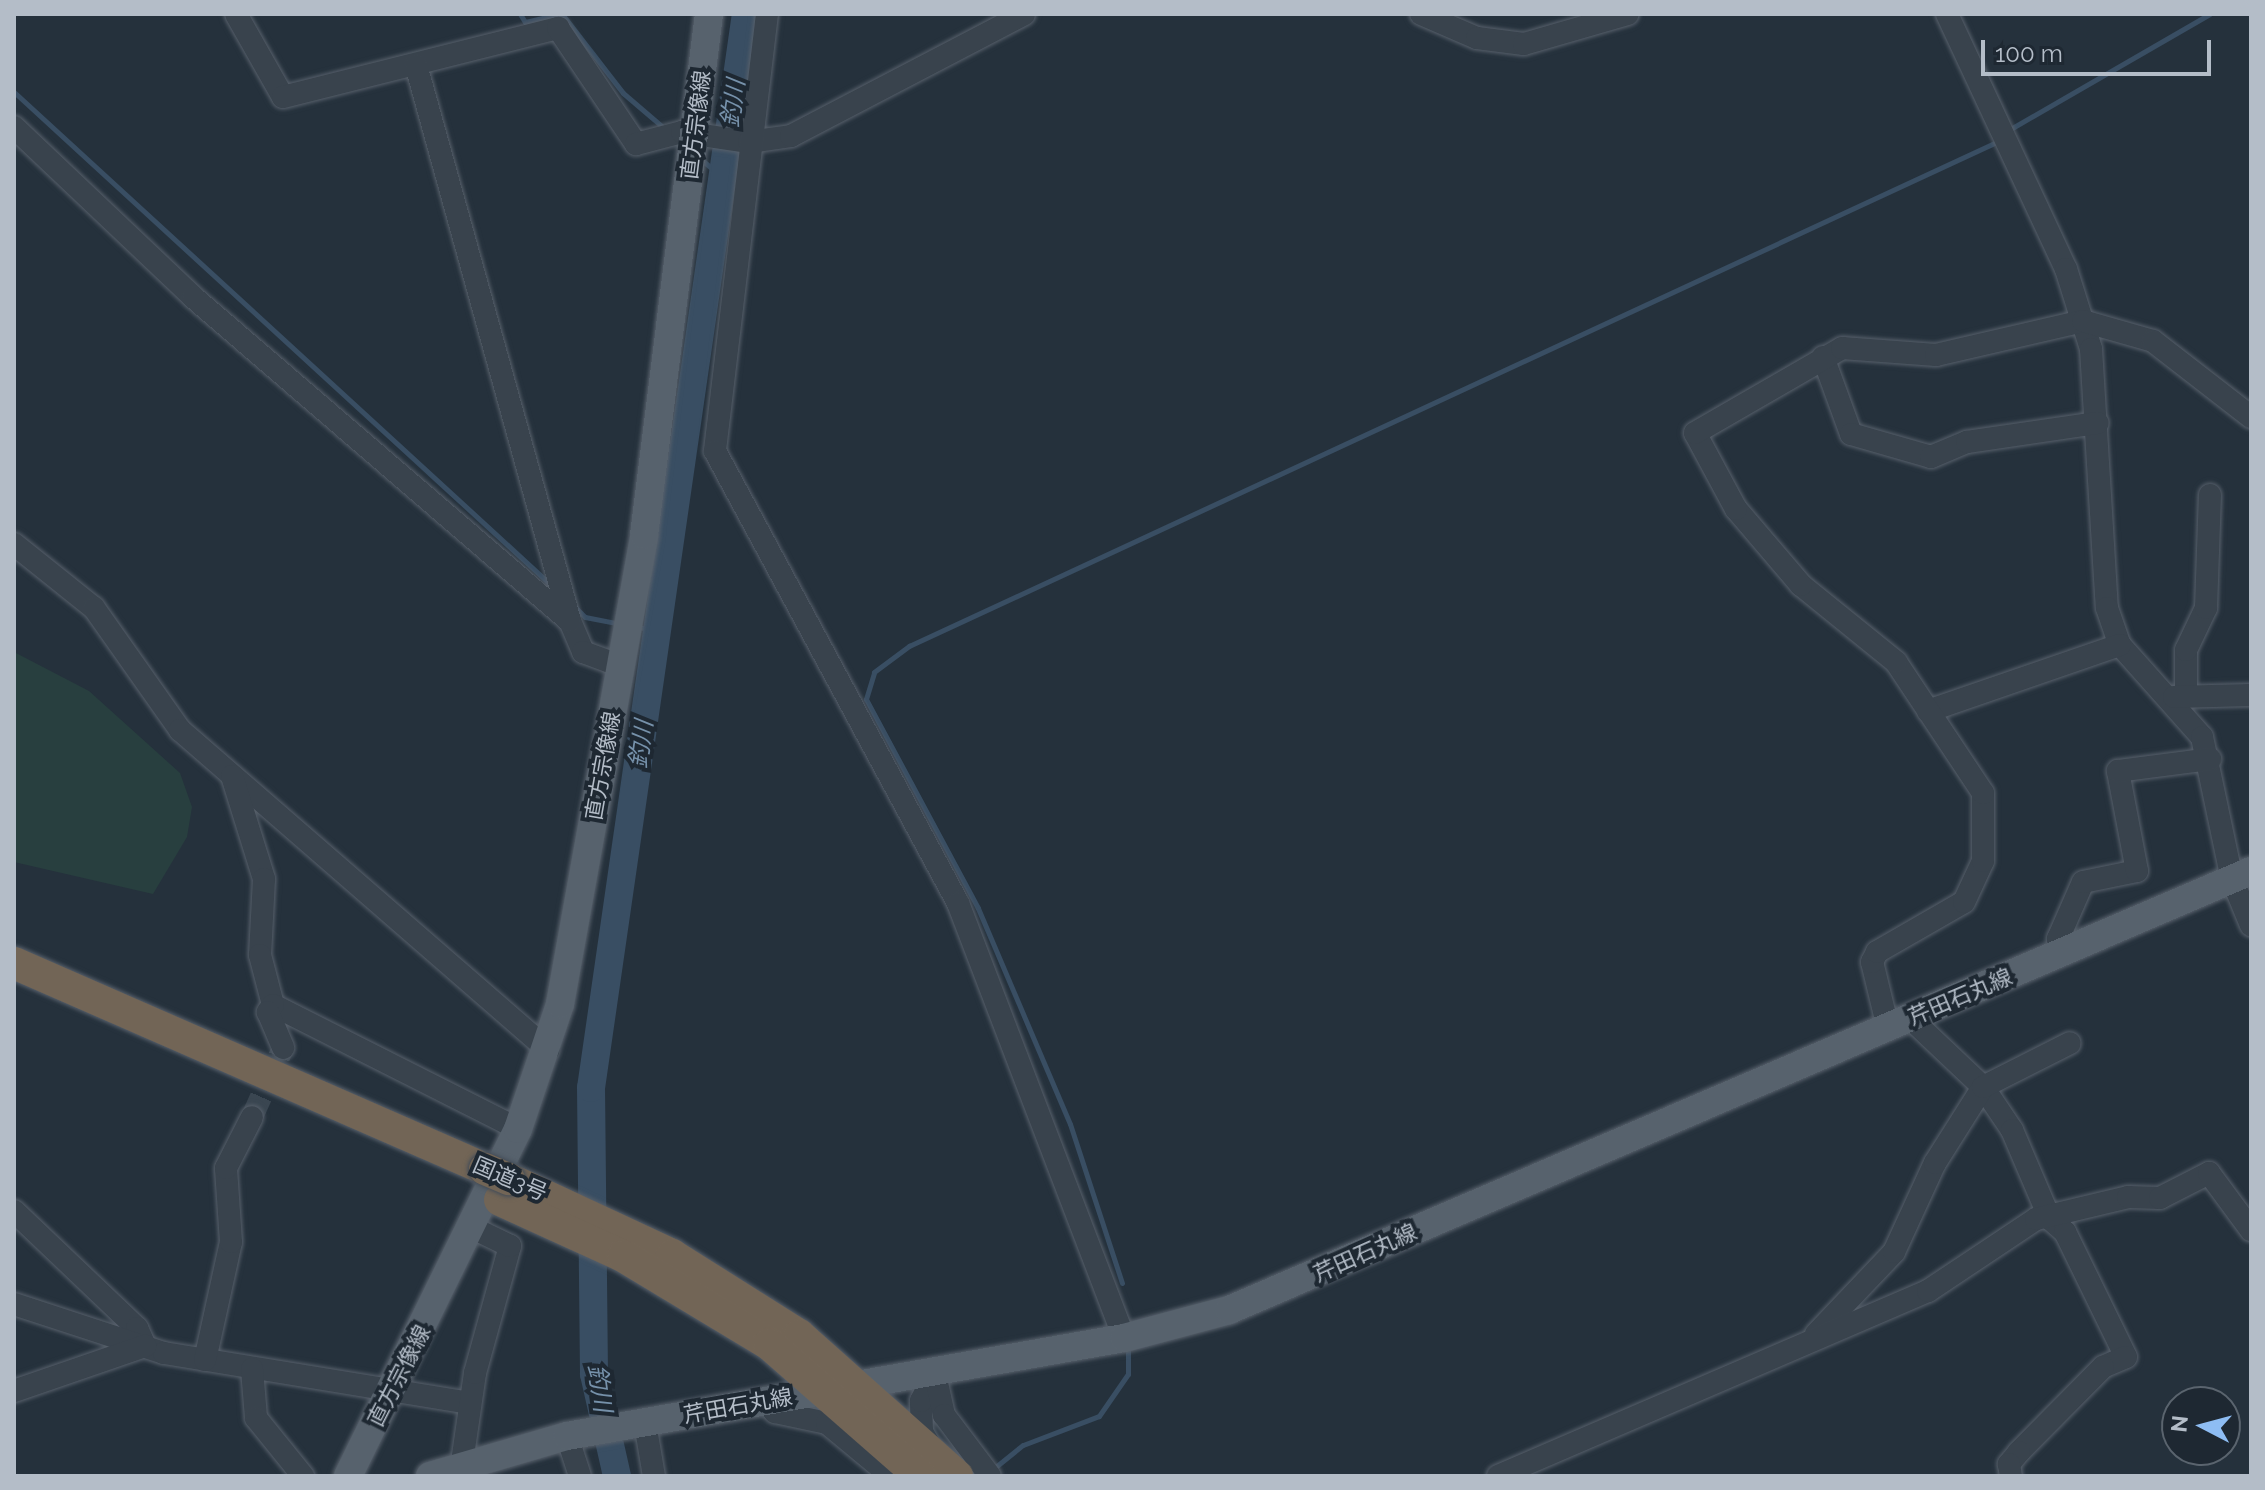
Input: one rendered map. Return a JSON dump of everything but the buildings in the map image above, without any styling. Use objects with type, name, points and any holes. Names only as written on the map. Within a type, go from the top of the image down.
[{"type":"highway","name":"国道3号","points":[[14,963],[493,1185]]},
{"type":"highway","name":"国道3号","points":[[14,988],[493,1185],[623,1242],[721,1312],[844,1388],[927,1464],[957,1476]]},
{"type":"main road","name":"直方宗像線","points":[[348,1476],[473,1228],[518,1129],[548,1050],[621,666],[698,138],[709,14]]},
{"type":"main road","name":"芹田石丸線","points":[[430,1476],[460,1470],[571,1435],[935,1374],[1124,1338],[1290,1286],[2241,875]]},
{"type":"street","points":[[236,14],[283,97],[558,28],[636,144],[682,132],[698,138],[751,142],[828,120],[1024,14]]},
{"type":"street","points":[[767,14],[715,451],[958,903],[1124,1338]]},
{"type":"street","points":[[1421,14],[1477,38],[1524,44],[1628,14]]},
{"type":"street","points":[[1947,14],[2083,321],[2098,423],[2102,571],[2120,645],[2177,696],[2196,728],[2210,759],[2251,925]]},
{"type":"street","points":[[416,65],[570,621],[583,652],[621,666]]},
{"type":"street","points":[[14,127],[193,297],[570,621]]},
{"type":"street","points":[[2011,1476],[2009,1464],[2019,1452],[2103,1367],[2126,1357],[2065,1232],[2050,1219],[2029,1162],[1983,1087],[1899,1023],[1872,962],[1877,952],[1964,902],[1988,829],[1973,769],[1873,639],[1780,563],[1716,482],[1695,433],[1823,357],[1869,346],[1936,355],[2083,321],[2153,341],[2251,417]]},
{"type":"street","points":[[1823,357],[1851,434],[1931,457],[1967,442],[2098,423]]},
{"type":"street","points":[[2177,696],[2186,650],[2206,608],[2210,495]]},
{"type":"street","points":[[14,544],[94,608],[141,684],[232,776],[548,1050]]},
{"type":"street","points":[[1928,711],[2120,645]]},
{"type":"street","points":[[2177,696],[2251,695]]},
{"type":"street","points":[[2062,953],[2058,939],[2083,882],[2137,871],[2118,771],[2210,759]]},
{"type":"street","points":[[232,776],[264,879],[260,955],[273,1005],[518,1129]]},
{"type":"street","points":[[273,1005],[268,1012],[283,1048]]},
{"type":"street","points":[[1815,1335],[1894,1252],[1935,1163],[1983,1087],[2070,1043]]},
{"type":"street","points":[[205,1360],[231,1242],[226,1168],[252,1117]]},
{"type":"street","points":[[1498,1476],[1815,1335],[1928,1291],[2036,1219],[2050,1219],[2128,1197],[2160,1198],[2209,1173],[2251,1230]]},
{"type":"street","points":[[14,1211],[137,1328],[145,1346]]},
{"type":"street","points":[[460,1470],[469,1403],[510,1246],[473,1228]]},
{"type":"street","points":[[14,1304],[145,1346],[205,1360],[469,1403]]},
{"type":"street","points":[[14,1391],[145,1346]]},
{"type":"street","points":[[252,1369],[256,1418],[303,1476]]},
{"type":"street","points":[[927,1464],[921,1401],[935,1374]]},
{"type":"street","points":[[935,1374],[950,1426],[990,1476]]},
{"type":"street","points":[[765,1401],[775,1412],[827,1423],[891,1476]]},
{"type":"street","points":[[645,1423],[654,1476]]},
{"type":"street","points":[[571,1435],[580,1476]]},
{"type":"green space","points":[[14,652],[89,691],[180,773],[192,807],[187,837],[153,894],[14,862]]},
{"type":"waterway","points":[[520,14],[525,22],[561,14]]},
{"type":"waterway","points":[[562,14],[623,93],[664,128]]},
{"type":"waterway","name":"釣川","points":[[617,1476],[594,1374],[591,1088],[746,14]]},
{"type":"waterway","points":[[2007,131],[2210,14]]},
{"type":"waterway","points":[[14,92],[550,584]]},
{"type":"waterway","points":[[1122,1283],[1070,1124],[978,908],[866,699],[874,672],[909,646],[1999,141]]},
{"type":"waterway","points":[[702,160],[725,180]]},
{"type":"waterway","points":[[575,607],[585,617],[620,624]]},
{"type":"waterway","points":[[637,627],[659,631]]},
{"type":"waterway","points":[[993,1469],[1023,1445],[1099,1416],[1128,1374],[1128,1347]]},
{"type":"tunnel","points":[[252,1117],[283,1048]]}]
